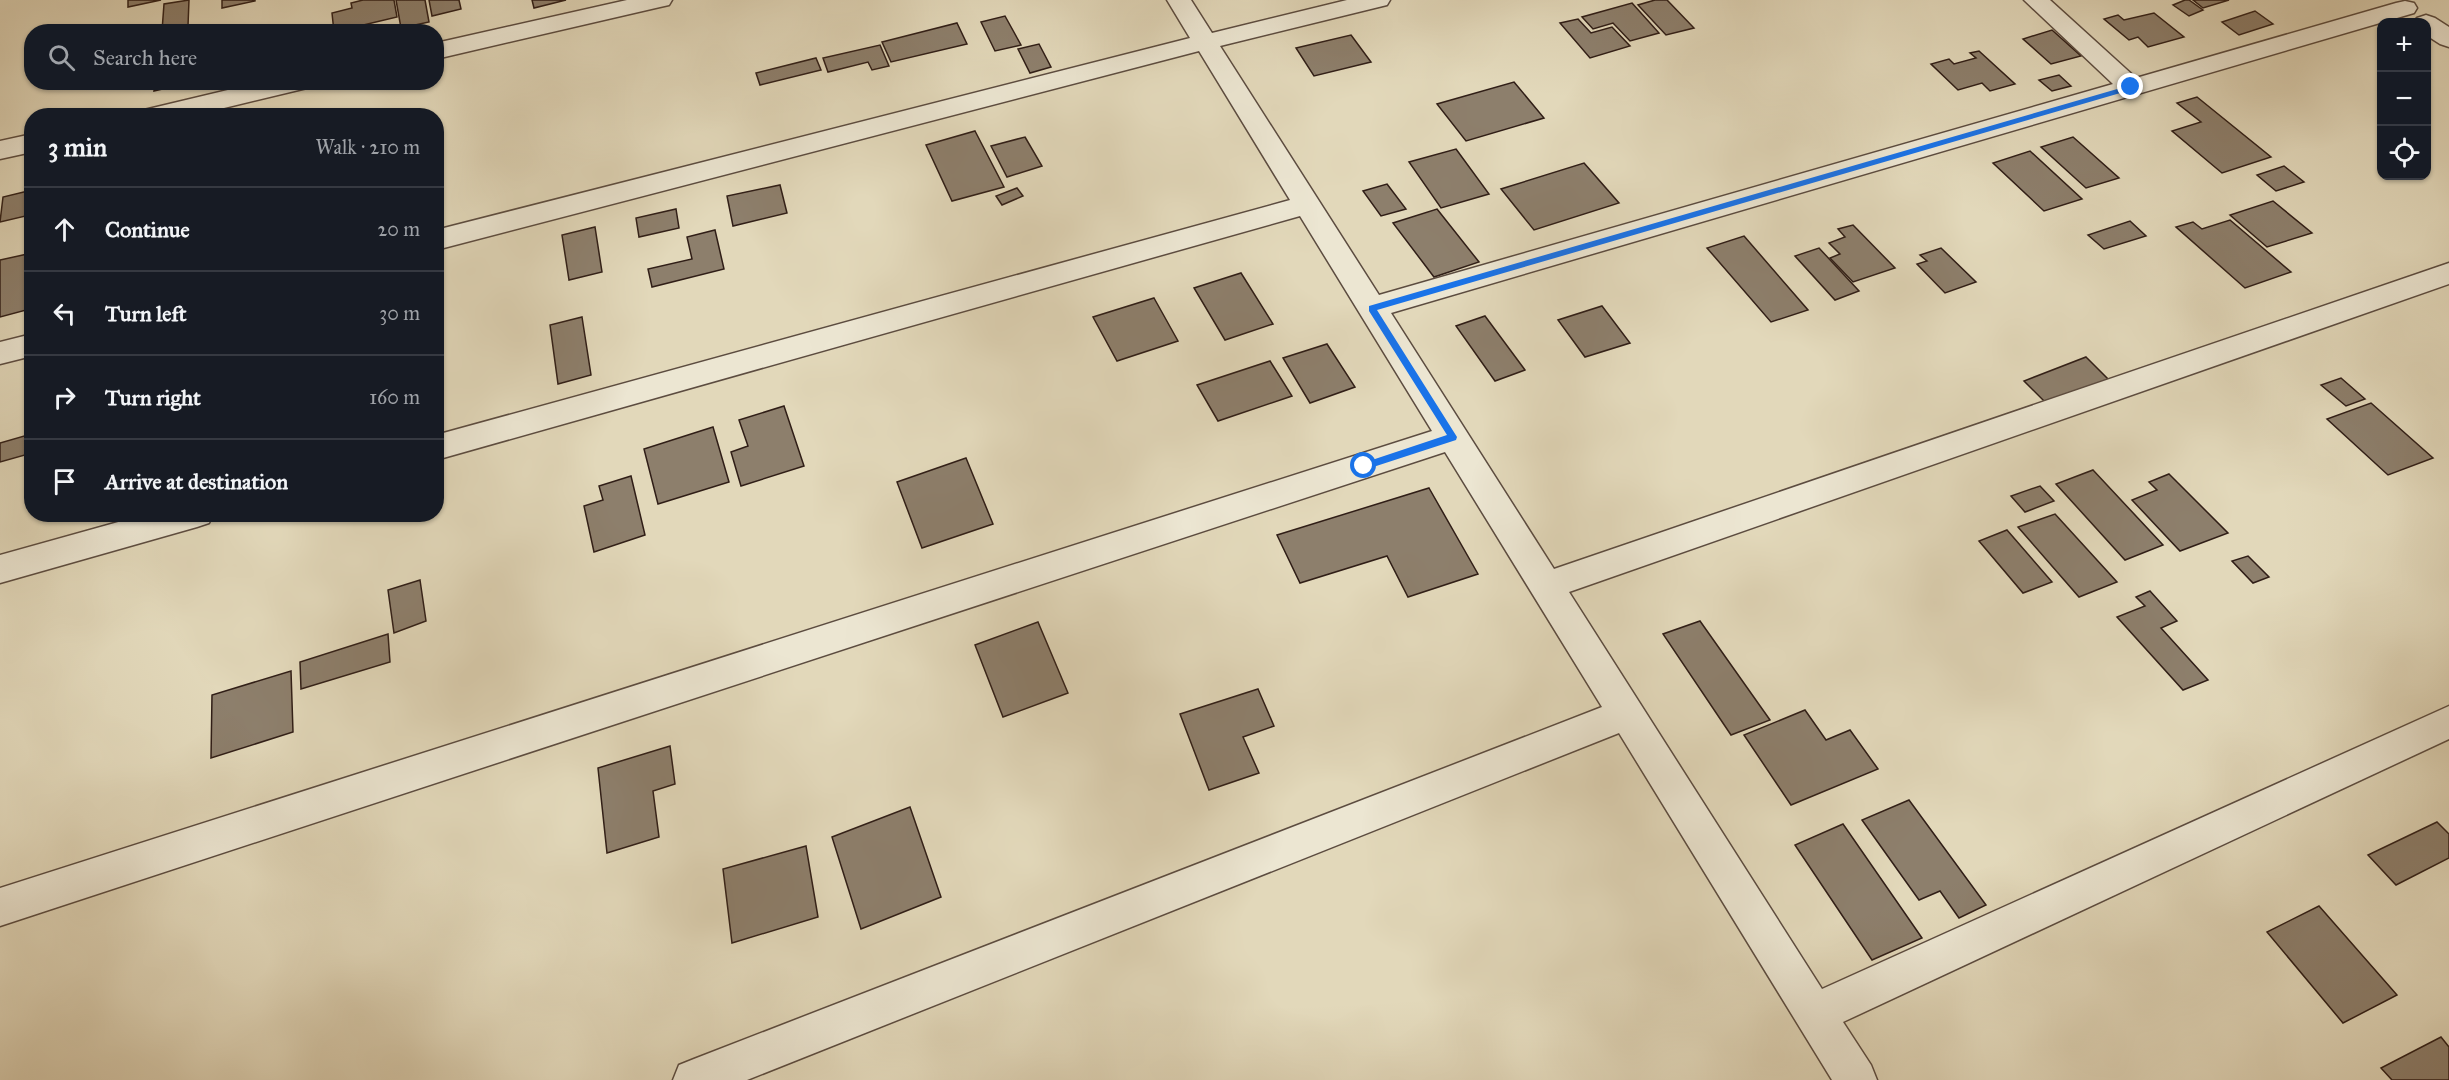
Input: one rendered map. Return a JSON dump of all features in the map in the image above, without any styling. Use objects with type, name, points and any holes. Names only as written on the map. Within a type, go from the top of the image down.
[{"type":"street","points":[[444,49],[660,0]]},
{"type":"street","points":[[1179,0],[1856,1080]]},
{"type":"street","points":[[444,238],[1205,42],[1378,0]]},
{"type":"street","points":[[2036,0],[2131,87]]},
{"type":"street","points":[[1372,308],[2131,87],[2413,13],[2449,39]]},
{"type":"street","points":[[187,108],[264,90]]},
{"type":"street","points":[[0,150],[24,145]]},
{"type":"street","points":[[444,446],[1307,205]]},
{"type":"street","points":[[1546,586],[2449,273]]},
{"type":"street","points":[[0,353],[24,347]]},
{"type":"street","points":[[0,907],[1452,437]]},
{"type":"street","points":[[0,569],[168,522]]},
{"type":"street","points":[[694,1080],[1626,714]]},
{"type":"street","points":[[1814,1014],[2449,722]]},
{"type":"building","points":[[128,0],[161,0],[128,7]]},
{"type":"building","points":[[189,0],[188,24],[163,24],[164,4]]},
{"type":"building","points":[[222,0],[255,0],[255,1],[222,8]]},
{"type":"building","points":[[363,0],[394,0],[397,17],[368,24],[333,24],[332,13],[352,8],[351,3]]},
{"type":"building","points":[[396,0],[425,0],[429,22],[400,24]]},
{"type":"building","points":[[429,0],[459,0],[461,9],[432,16]]},
{"type":"building","points":[[532,0],[566,0],[534,8]]},
{"type":"building","points":[[1655,0],[1667,0],[1694,28],[1666,35],[1638,5]]},
{"type":"building","points":[[2189,0],[2203,10],[2189,16],[2173,5]]},
{"type":"building","points":[[2193,0],[2229,0],[2203,8]]},
{"type":"building","points":[[1632,3],[1659,33],[1630,41],[1613,23],[1593,29],[1582,17]]},
{"type":"building","points":[[2255,11],[2273,24],[2239,35],[2222,22]]},
{"type":"building","points":[[2154,13],[2184,37],[2148,47],[2138,37],[2129,40],[2104,19],[2118,15],[2124,20]]},
{"type":"building","points":[[1005,16],[1021,45],[995,51],[981,22]]},
{"type":"building","points":[[1578,19],[1591,33],[1612,27],[1630,46],[1590,58],[1560,23]]},
{"type":"building","points":[[957,23],[967,44],[891,62],[882,42]]},
{"type":"building","points":[[2052,30],[2081,56],[2051,64],[2023,39]]},
{"type":"building","points":[[1351,35],[1371,62],[1314,76],[1296,48]]},
{"type":"building","points":[[1039,44],[1051,67],[1030,73],[1018,49]]},
{"type":"building","points":[[880,45],[889,66],[872,70],[868,62],[828,72],[823,58]]},
{"type":"building","points":[[1979,51],[2015,84],[1990,91],[1982,83],[1958,90],[1931,64],[1949,59],[1954,64],[1976,58],[1970,53]]},
{"type":"building","points":[[816,58],[821,70],[760,85],[756,73]]},
{"type":"building","points":[[2059,75],[2071,86],[2052,91],[2039,80]]},
{"type":"building","points":[[1514,82],[1544,118],[1466,141],[1437,104]]},
{"type":"building","points":[[2197,97],[2271,157],[2222,173],[2172,131],[2201,122],[2177,103]]},
{"type":"building","points":[[975,131],[1004,187],[952,201],[926,145]]},
{"type":"building","points":[[1025,137],[1042,166],[1007,177],[991,146]]},
{"type":"building","points":[[2073,137],[2119,178],[2086,188],[2041,147]]},
{"type":"building","points":[[1456,149],[1489,194],[1441,208],[1409,162]]},
{"type":"building","points":[[2030,151],[2082,199],[2044,211],[1993,163]]},
{"type":"building","points":[[1584,163],[1619,203],[1534,230],[1501,189]]},
{"type":"building","points":[[2284,166],[2304,182],[2276,191],[2257,175]]},
{"type":"building","points":[[1387,184],[1406,209],[1381,216],[1363,191]]},
{"type":"building","points":[[780,185],[787,213],[733,226],[727,196]]},
{"type":"building","points":[[1017,188],[1023,196],[1002,205],[996,196]]},
{"type":"building","points":[[24,192],[24,216],[0,222],[3,197]]},
{"type":"building","points":[[2273,201],[2312,233],[2267,247],[2230,215]]},
{"type":"building","points":[[676,209],[679,228],[639,237],[636,218]]},
{"type":"building","points":[[1437,209],[1479,262],[1434,277],[1393,223]]},
{"type":"building","points":[[2230,220],[2291,272],[2245,288],[2176,227],[2193,222],[2202,229]]},
{"type":"building","points":[[2130,221],[2146,236],[2104,249],[2088,235]]},
{"type":"building","points":[[1853,225],[1895,268],[1853,282],[1830,258],[1840,254],[1829,243],[1845,237],[1838,229]]},
{"type":"building","points":[[595,227],[602,272],[569,280],[562,235]]},
{"type":"building","points":[[715,230],[724,269],[652,287],[648,269],[692,259],[687,237]]},
{"type":"building","points":[[1744,236],[1808,310],[1771,322],[1707,248]]},
{"type":"building","points":[[1819,248],[1859,291],[1835,300],[1795,256]]},
{"type":"building","points":[[1941,248],[1976,282],[1945,293],[1917,264],[1927,261],[1920,255]]},
{"type":"building","points":[[24,255],[24,311],[0,317],[0,260]]},
{"type":"building","points":[[1241,273],[1273,324],[1225,340],[1194,288]]},
{"type":"building","points":[[1154,298],[1178,341],[1117,361],[1093,317]]},
{"type":"building","points":[[1602,306],[1630,343],[1585,357],[1558,320]]},
{"type":"building","points":[[1485,316],[1525,370],[1495,381],[1456,326]]},
{"type":"building","points":[[582,317],[591,375],[558,384],[550,325]]},
{"type":"building","points":[[1327,344],[1355,387],[1310,403],[1283,358]]},
{"type":"building","points":[[2086,357],[2112,383],[2049,406],[2024,381]]},
{"type":"building","points":[[1270,361],[1292,396],[1218,421],[1197,385]]},
{"type":"building","points":[[2341,378],[2365,399],[2346,406],[2321,385]]},
{"type":"building","points":[[2371,403],[2433,458],[2388,475],[2327,419]]},
{"type":"building","points":[[784,406],[804,466],[741,486],[731,452],[748,446],[739,420]]},
{"type":"building","points":[[713,427],[729,482],[658,504],[644,449]]},
{"type":"building","points":[[24,436],[24,455],[0,462],[0,443]]},
{"type":"building","points":[[966,458],[993,524],[922,548],[897,482]]},
{"type":"building","points":[[2093,470],[2163,545],[2125,560],[2056,484]]},
{"type":"building","points":[[2169,474],[2228,533],[2180,551],[2132,500],[2157,490],[2149,482]]},
{"type":"building","points":[[631,476],[645,535],[594,552],[584,506],[603,500],[599,486]]},
{"type":"building","points":[[2040,486],[2054,501],[2025,512],[2011,496]]},
{"type":"building","points":[[1429,488],[1478,574],[1408,597],[1387,556],[1300,583],[1277,535]]},
{"type":"building","points":[[2055,514],[2117,582],[2079,597],[2018,527]]},
{"type":"building","points":[[2007,530],[2052,582],[2023,593],[1979,541]]},
{"type":"building","points":[[2248,556],[2269,577],[2253,583],[2232,561]]},
{"type":"building","points":[[420,580],[426,621],[394,633],[388,590]]},
{"type":"building","points":[[2150,591],[2177,621],[2161,628],[2208,680],[2183,690],[2117,617],[2145,606],[2136,597]]},
{"type":"building","points":[[1700,621],[1770,720],[1731,735],[1663,634]]},
{"type":"building","points":[[1038,622],[1068,693],[1003,717],[975,645]]},
{"type":"building","points":[[388,634],[390,662],[301,689],[300,662]]},
{"type":"building","points":[[291,671],[293,732],[211,758],[212,695]]},
{"type":"building","points":[[1258,689],[1274,726],[1243,737],[1259,773],[1209,790],[1180,714]]},
{"type":"building","points":[[1805,710],[1826,740],[1850,730],[1878,769],[1791,805],[1744,735]]},
{"type":"building","points":[[670,746],[675,784],[653,791],[659,837],[607,853],[598,768]]},
{"type":"building","points":[[1909,800],[1986,905],[1959,918],[1940,891],[1919,900],[1862,820]]},
{"type":"building","points":[[910,807],[941,897],[861,929],[832,837]]},
{"type":"building","points":[[2437,822],[2449,834],[2449,858],[2396,885],[2368,855]]},
{"type":"building","points":[[1843,824],[1922,938],[1872,960],[1795,845]]},
{"type":"building","points":[[806,846],[818,917],[732,943],[723,869]]},
{"type":"building","points":[[2319,906],[2397,995],[2343,1023],[2267,932]]},
{"type":"building","points":[[2441,1037],[2449,1047],[2449,1080],[2392,1080],[2381,1068]]},
{"type":"route","points":[[1364,466],[1452,437],[1372,308],[2131,87]]}]
